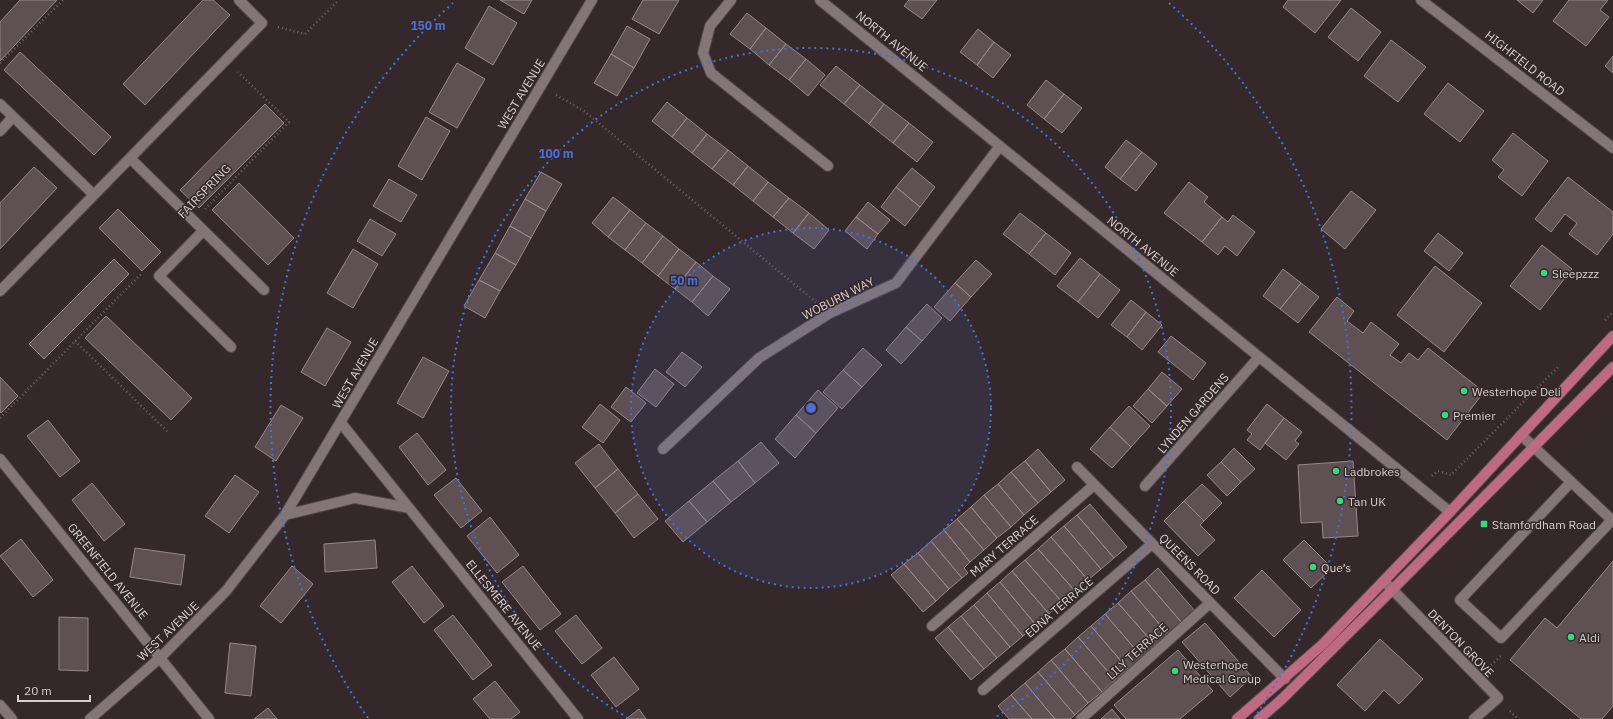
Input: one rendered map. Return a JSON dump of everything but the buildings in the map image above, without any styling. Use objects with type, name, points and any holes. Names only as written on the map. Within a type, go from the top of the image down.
[{"type":"main road","points":[[1237,719],[1285,679],[1322,645],[1450,512],[1613,336]]},
{"type":"main road","points":[[1259,719],[1281,700],[1392,590],[1613,367]]},
{"type":"street","points":[[0,291],[262,23],[239,0]]},
{"type":"street","name":"WEST AVENUE","points":[[90,719],[161,658],[226,591],[285,515],[592,0]]},
{"type":"street","points":[[731,0],[710,26],[703,53],[711,73],[828,166]]},
{"type":"street","name":"NORTH AVENUE","points":[[820,0],[1450,512]]},
{"type":"street","name":"HIGHFIELD ROAD","points":[[1421,0],[1613,148]]},
{"type":"street","points":[[0,104],[94,195]]},
{"type":"street","points":[[0,132],[13,117]]},
{"type":"street","name":"WOBURN WAY","points":[[663,448],[759,358],[830,313],[896,283],[1000,146]]},
{"type":"street","points":[[130,158],[264,290]]},
{"type":"street","points":[[203,231],[159,276],[231,347]]},
{"type":"street","name":"LYNDEN GARDENS","points":[[1145,486],[1259,357]]},
{"type":"street","name":"ELLESMERE AVENUE","points":[[341,423],[578,719]]},
{"type":"street","points":[[1521,435],[1612,520],[1501,638],[1460,600],[1571,482]]},
{"type":"street","name":"GREENFIELD AVENUE","points":[[0,459],[209,719]]},
{"type":"street","name":"QUEENS ROAD","points":[[1077,467],[1285,679]]},
{"type":"street","name":"MARY TERRACE","points":[[932,626],[1094,485]]},
{"type":"street","points":[[285,515],[355,498],[409,508]]},
{"type":"street","name":"EDNA TERRACE","points":[[983,690],[1152,544]]},
{"type":"street","name":"DENTON GROVE","points":[[1384,581],[1498,698],[1474,719]]},
{"type":"street","name":"LILY TERRACE","points":[[1081,719],[1210,603]]},
{"type":"street","points":[[0,705],[12,719]]},
{"type":"path","points":[[0,63],[63,0]]},
{"type":"path","points":[[262,23],[305,34],[339,0]]},
{"type":"path","name":"FAIRSPRING","points":[[193,221],[289,122],[226,60]]},
{"type":"path","points":[[540,86],[584,111],[830,313]]},
{"type":"path","points":[[0,417],[145,270]]},
{"type":"path","points":[[1602,323],[1613,312]]},
{"type":"path","points":[[76,341],[169,433]]},
{"type":"path","points":[[1420,487],[1438,471],[1451,475],[1563,362]]},
{"type":"place","name":"Sleepzzz","points":[[1544,273]]},
{"type":"place","name":"Westerhope Deli","points":[[1464,391]]},
{"type":"place","name":"Premier","points":[[1445,415]]},
{"type":"place","name":"Ladbrokes","points":[[1336,471]]},
{"type":"place","name":"Tan UK","points":[[1340,501]]},
{"type":"place","name":"Stamfordham Road","points":[[1484,524]]},
{"type":"place","name":"Que’s","points":[[1313,567]]},
{"type":"place","name":"Aldi","points":[[1571,637]]},
{"type":"place","name":"Westerhope Medical Group","points":[[1175,671]]}]
